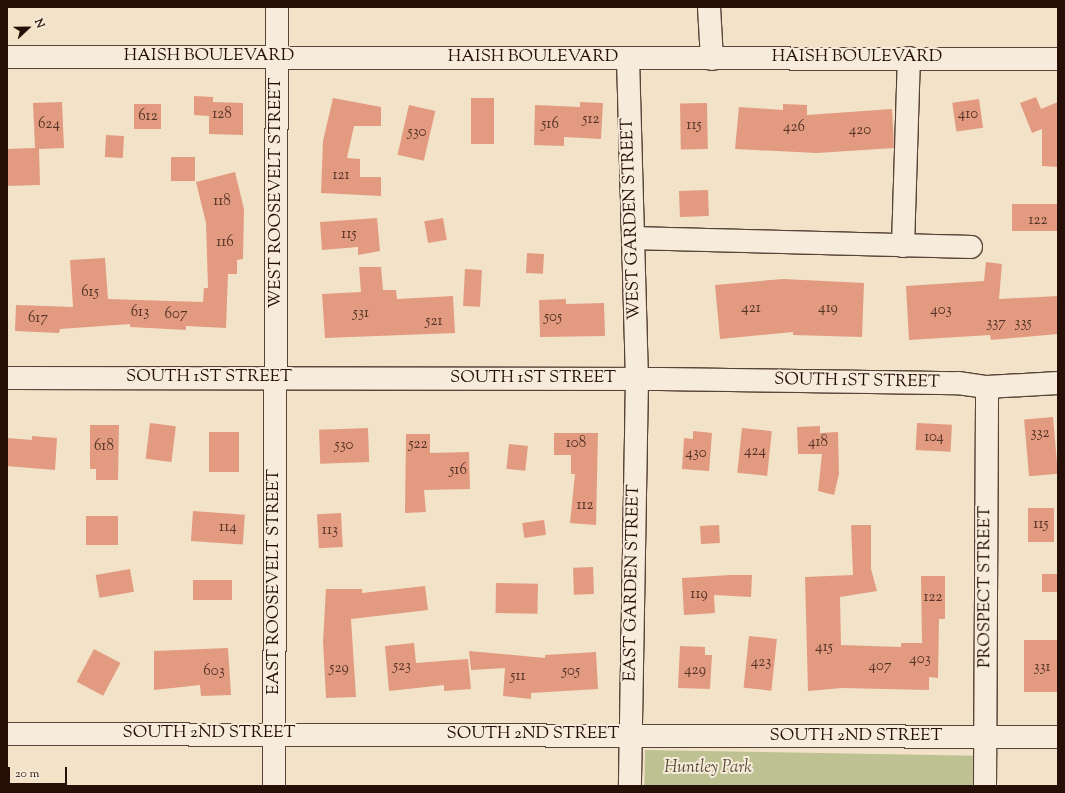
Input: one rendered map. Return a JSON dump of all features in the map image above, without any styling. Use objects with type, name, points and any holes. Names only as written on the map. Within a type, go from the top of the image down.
[{"type":"street","name":"WEST ROOSEVELT STREET","points":[[277,7],[277,378]]},
{"type":"street","points":[[709,7],[712,59]]},
{"type":"street","name":"HAISH BOULEVARD","points":[[7,56],[277,58],[1058,59]]},
{"type":"street","name":"WEST GARDEN STREET","points":[[628,58],[637,379]]},
{"type":"street","points":[[903,246],[909,58]]},
{"type":"street","points":[[633,238],[971,247]]},
{"type":"street","name":"SOUTH 1ST STREET","points":[[7,378],[637,379],[958,383],[987,387],[1058,384]]},
{"type":"street","name":"EAST ROOSEVELT STREET","points":[[274,786],[273,734],[277,378]]},
{"type":"street","name":"EAST GARDEN STREET","points":[[630,786],[637,379]]},
{"type":"street","name":"PROSPECT STREET","points":[[985,786],[987,387]]},
{"type":"street","name":"SOUTH 2ND STREET","points":[[7,734],[1058,737]]},
{"type":"green space","name":"Huntley Park","points":[[645,750],[978,756],[977,786],[644,786]]},
{"type":"building","points":[[194,96],[213,97],[213,102],[243,103],[243,135],[209,134],[209,116],[194,115]]},
{"type":"building","points":[[1036,97],[1041,109],[1058,102],[1058,167],[1042,166],[1042,129],[1032,133],[1020,103]]},
{"type":"building","points":[[333,98],[381,107],[381,126],[354,126],[347,158],[360,159],[360,177],[381,177],[381,196],[321,193],[323,141]]},
{"type":"building","points":[[471,98],[494,98],[494,144],[471,144]]},
{"type":"building","points":[[979,99],[983,128],[956,131],[952,103]]},
{"type":"building","points":[[62,102],[64,148],[39,149],[40,185],[7,186],[7,149],[35,148],[33,103]]},
{"type":"building","points":[[580,102],[603,103],[601,139],[564,137],[564,146],[534,145],[535,105],[580,107]]},
{"type":"building","points":[[680,103],[707,103],[708,149],[681,149]]},
{"type":"building","points":[[134,104],[161,104],[161,129],[134,129]]},
{"type":"building","points":[[783,104],[807,105],[807,115],[892,109],[894,148],[817,153],[735,149],[739,107],[783,110]]},
{"type":"building","points":[[409,105],[435,111],[424,161],[398,155]]},
{"type":"building","points":[[106,135],[124,136],[123,158],[105,157]]},
{"type":"building","points":[[171,157],[195,157],[195,181],[171,181]]},
{"type":"building","points":[[235,172],[244,209],[243,259],[237,260],[237,274],[228,274],[226,328],[186,326],[186,330],[130,327],[130,324],[60,329],[59,333],[15,331],[16,305],[73,307],[70,260],[105,258],[108,299],[203,302],[204,288],[208,288],[206,223],[196,182]]},
{"type":"building","points":[[708,190],[709,216],[680,217],[679,191]]},
{"type":"building","points":[[1012,204],[1058,204],[1058,231],[1012,231]]},
{"type":"building","points":[[377,218],[380,251],[358,255],[358,247],[322,250],[320,222]]},
{"type":"building","points":[[443,218],[447,240],[428,243],[424,221]]},
{"type":"building","points":[[527,253],[544,254],[543,274],[526,273]]},
{"type":"building","points":[[986,262],[1002,264],[999,299],[1058,296],[1058,334],[991,340],[990,335],[909,340],[906,286],[984,281]]},
{"type":"building","points":[[359,267],[381,267],[383,290],[396,290],[397,299],[453,296],[455,333],[325,338],[322,294],[361,292]]},
{"type":"building","points":[[465,269],[482,270],[480,307],[463,306]]},
{"type":"building","points":[[783,279],[864,283],[862,337],[793,335],[793,332],[720,339],[715,285]]},
{"type":"building","points":[[566,299],[566,304],[604,303],[605,336],[540,337],[539,300]]},
{"type":"building","points":[[1053,417],[1058,474],[1029,476],[1024,420]]},
{"type":"building","points":[[150,423],[176,426],[171,462],[146,459]]},
{"type":"building","points":[[917,423],[952,425],[951,452],[916,450]]},
{"type":"building","points":[[90,425],[119,425],[118,480],[96,480],[96,469],[90,469]]},
{"type":"building","points":[[820,426],[820,433],[838,432],[839,474],[834,495],[818,491],[822,454],[798,454],[797,427]]},
{"type":"building","points":[[368,428],[369,462],[320,464],[319,430]]},
{"type":"building","points":[[742,428],[772,431],[767,476],[737,473]]},
{"type":"building","points":[[693,431],[712,433],[709,471],[682,469],[684,438],[693,439]]},
{"type":"building","points":[[209,432],[239,432],[239,472],[209,472]]},
{"type":"building","points":[[554,433],[598,433],[596,525],[570,523],[575,474],[571,474],[571,455],[554,455]]},
{"type":"building","points":[[406,434],[430,434],[430,453],[469,452],[470,489],[424,490],[426,512],[405,513]]},
{"type":"building","points":[[32,436],[57,438],[55,470],[7,466],[7,438],[32,440]]},
{"type":"building","points":[[509,444],[528,446],[525,471],[506,469]]},
{"type":"building","points":[[1028,508],[1054,508],[1054,542],[1028,542]]},
{"type":"building","points":[[193,511],[245,515],[243,545],[191,541]]},
{"type":"building","points":[[341,513],[343,547],[319,548],[317,514]]},
{"type":"building","points":[[86,516],[118,516],[118,545],[86,545]]},
{"type":"building","points":[[544,520],[546,535],[524,538],[522,523]]},
{"type":"building","points":[[719,525],[720,543],[701,544],[700,526]]},
{"type":"building","points":[[851,525],[871,525],[871,569],[877,591],[840,597],[841,645],[901,647],[901,643],[922,643],[921,576],[945,576],[945,619],[939,619],[938,678],[929,677],[929,690],[842,688],[808,691],[805,577],[853,575]]},
{"type":"building","points":[[593,567],[594,594],[574,595],[573,568]]},
{"type":"building","points":[[130,569],[134,592],[100,598],[96,575]]},
{"type":"building","points":[[1042,574],[1058,574],[1058,592],[1042,592]]},
{"type":"building","points":[[752,575],[751,597],[714,595],[715,613],[684,615],[682,578]]},
{"type":"building","points":[[193,580],[232,580],[232,600],[193,600]]},
{"type":"building","points":[[496,583],[538,584],[537,614],[495,613]]},
{"type":"building","points":[[425,586],[428,610],[351,619],[356,697],[326,698],[323,641],[326,589],[362,589],[362,593]]},
{"type":"building","points":[[749,636],[777,639],[771,691],[744,688]]},
{"type":"building","points":[[1024,640],[1058,640],[1058,692],[1024,692]]},
{"type":"building","points":[[414,643],[416,663],[468,659],[471,689],[444,691],[444,685],[389,691],[385,646]]},
{"type":"building","points":[[680,646],[705,647],[705,655],[712,655],[710,689],[678,688]]},
{"type":"building","points":[[228,648],[231,695],[201,696],[200,685],[154,690],[154,651]]},
{"type":"building","points":[[94,649],[120,663],[103,696],[77,682]]},
{"type":"building","points":[[469,651],[545,658],[545,655],[596,652],[598,689],[531,693],[531,699],[503,696],[505,668],[471,670]]}]
